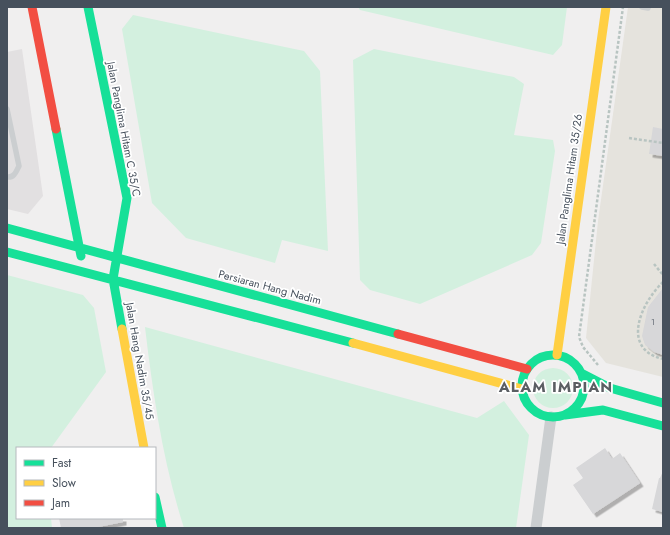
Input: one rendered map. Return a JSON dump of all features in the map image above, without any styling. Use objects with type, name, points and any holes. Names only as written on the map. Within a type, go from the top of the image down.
[{"type":"street","points":[[32,7],[84,271]]},
{"type":"street","name":"Jalan Panglima Hitam C 35/C","points":[[88,7],[126,198],[113,279]]},
{"type":"street","name":"Jalan Panglima Hitam 35/26","points":[[557,355],[606,7]]},
{"type":"street","name":"Persiaran Hang Nadim","points":[[7,228],[527,369]]},
{"type":"street","points":[[7,252],[84,271],[522,389]]},
{"type":"street","name":"Jalan Hang Nadim 35/45","points":[[113,279],[144,447]]},
{"type":"street","points":[[663,403],[611,389],[596,383],[581,373],[571,361],[557,355],[540,358],[527,369],[523,378],[522,389],[528,405],[538,413],[556,416],[603,410],[663,426]]},
{"type":"street","points":[[556,416],[575,408],[580,402],[584,387],[581,373]]},
{"type":"street","points":[[536,528],[556,416]]},
{"type":"street","points":[[156,501],[162,528]]},
{"type":"lane","points":[[7,109],[19,166],[15,174],[7,177]]},
{"type":"path","points":[[601,369],[583,348],[579,338],[623,7]]},
{"type":"path","points":[[629,138],[663,143]]},
{"type":"path","points":[[654,264],[663,275]]},
{"type":"path","points":[[663,282],[650,297],[645,306],[639,325],[638,336],[642,347],[652,356],[663,359]]},
{"type":"shaded area","points":[[628,7],[663,7],[663,377],[606,363],[586,338],[598,221]]},
{"type":"shaded area","points":[[22,49],[43,196],[28,214],[7,209],[7,52]]},
{"type":"green space","points":[[358,7],[567,7],[562,45],[553,55],[360,10]]},
{"type":"green space","points":[[133,15],[304,51],[320,71],[328,251],[282,240],[275,263],[186,238],[152,203],[122,29]]},
{"type":"green space","points":[[374,49],[514,77],[524,84],[514,135],[553,140],[555,151],[541,243],[532,255],[420,304],[370,290],[360,280],[353,60]]},
{"type":"green space","points":[[7,275],[83,295],[94,308],[106,372],[52,447],[16,447],[16,519],[51,519],[52,528],[7,528]]},
{"type":"green space","points":[[145,327],[477,418],[504,401],[529,435],[516,528],[184,528],[170,479],[160,429]]},
{"type":"green space","points":[[557,368],[564,371],[570,377],[573,388],[572,396],[564,405],[557,408],[549,408],[542,405],[534,396],[533,384],[536,377],[545,369]]},
{"type":"building","points":[[653,127],[663,129],[663,156],[649,154]]},
{"type":"building","points":[[663,288],[663,355],[654,352],[645,345],[642,336],[648,307]]},
{"type":"building","points":[[605,448],[612,459],[620,453],[640,483],[593,514],[573,485],[583,478],[576,468]]},
{"type":"building","points":[[663,471],[663,512],[652,509],[659,478]]},
{"type":"building","points":[[59,519],[123,519],[123,522],[93,528],[61,528]]},
{"type":"traffic: fast","points":[[88,7],[127,198],[113,279],[122,329]]},
{"type":"traffic: fast","points":[[56,129],[81,256]]},
{"type":"traffic: fast","points":[[7,228],[398,334]]},
{"type":"traffic: fast","points":[[7,252],[353,343]]},
{"type":"traffic: fast","points":[[553,355],[570,360],[575,364],[579,369],[584,386],[579,403],[575,408],[570,412],[553,417],[536,412],[531,408],[527,403],[522,386],[527,369],[531,364],[536,360],[553,355]]},
{"type":"traffic: fast","points":[[581,373],[610,388],[663,403]]},
{"type":"traffic: fast","points":[[565,415],[603,410],[663,426]]},
{"type":"traffic: fast","points":[[156,501],[162,528]]},
{"type":"traffic: slow","points":[[557,355],[606,7]]},
{"type":"traffic: slow","points":[[122,329],[144,447]]},
{"type":"traffic: slow","points":[[353,343],[522,389]]},
{"type":"traffic: jam","points":[[32,7],[56,129]]},
{"type":"traffic: jam","points":[[398,334],[527,369]]},
{"type":"district","name":"ALAM IMPIAN","points":[[556,387]]}]
